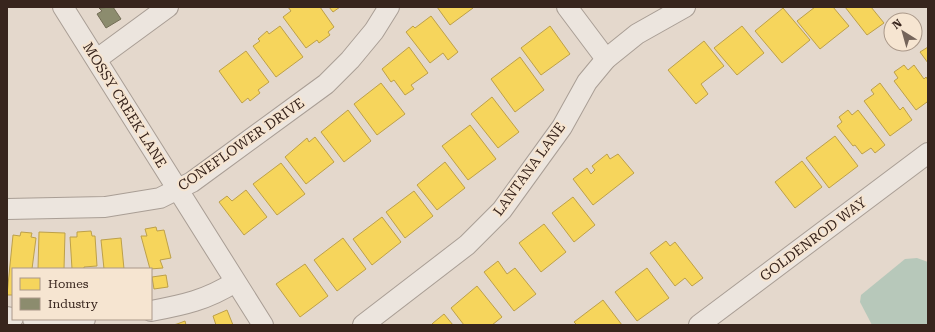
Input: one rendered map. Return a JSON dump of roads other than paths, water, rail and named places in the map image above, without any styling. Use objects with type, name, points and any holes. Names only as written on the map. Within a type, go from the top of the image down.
[{"type":"street","name":"MOSSY CREEK LANE","points":[[64,7],[263,325]]},
{"type":"street","points":[[97,59],[168,7]]},
{"type":"street","name":"CONEFLOWER DRIVE","points":[[7,209],[105,207],[160,198],[192,182],[326,84],[350,60],[374,31],[389,7]]},
{"type":"street","points":[[567,7],[606,59]]},
{"type":"street","name":"LANTANA LANE","points":[[363,325],[467,245],[502,210],[562,127],[587,82],[606,59],[637,34],[685,7]]},
{"type":"street","name":"GOLDENROD WAY","points":[[699,325],[928,153]]},
{"type":"street","points":[[152,312],[194,303],[217,294],[235,282]]}]
